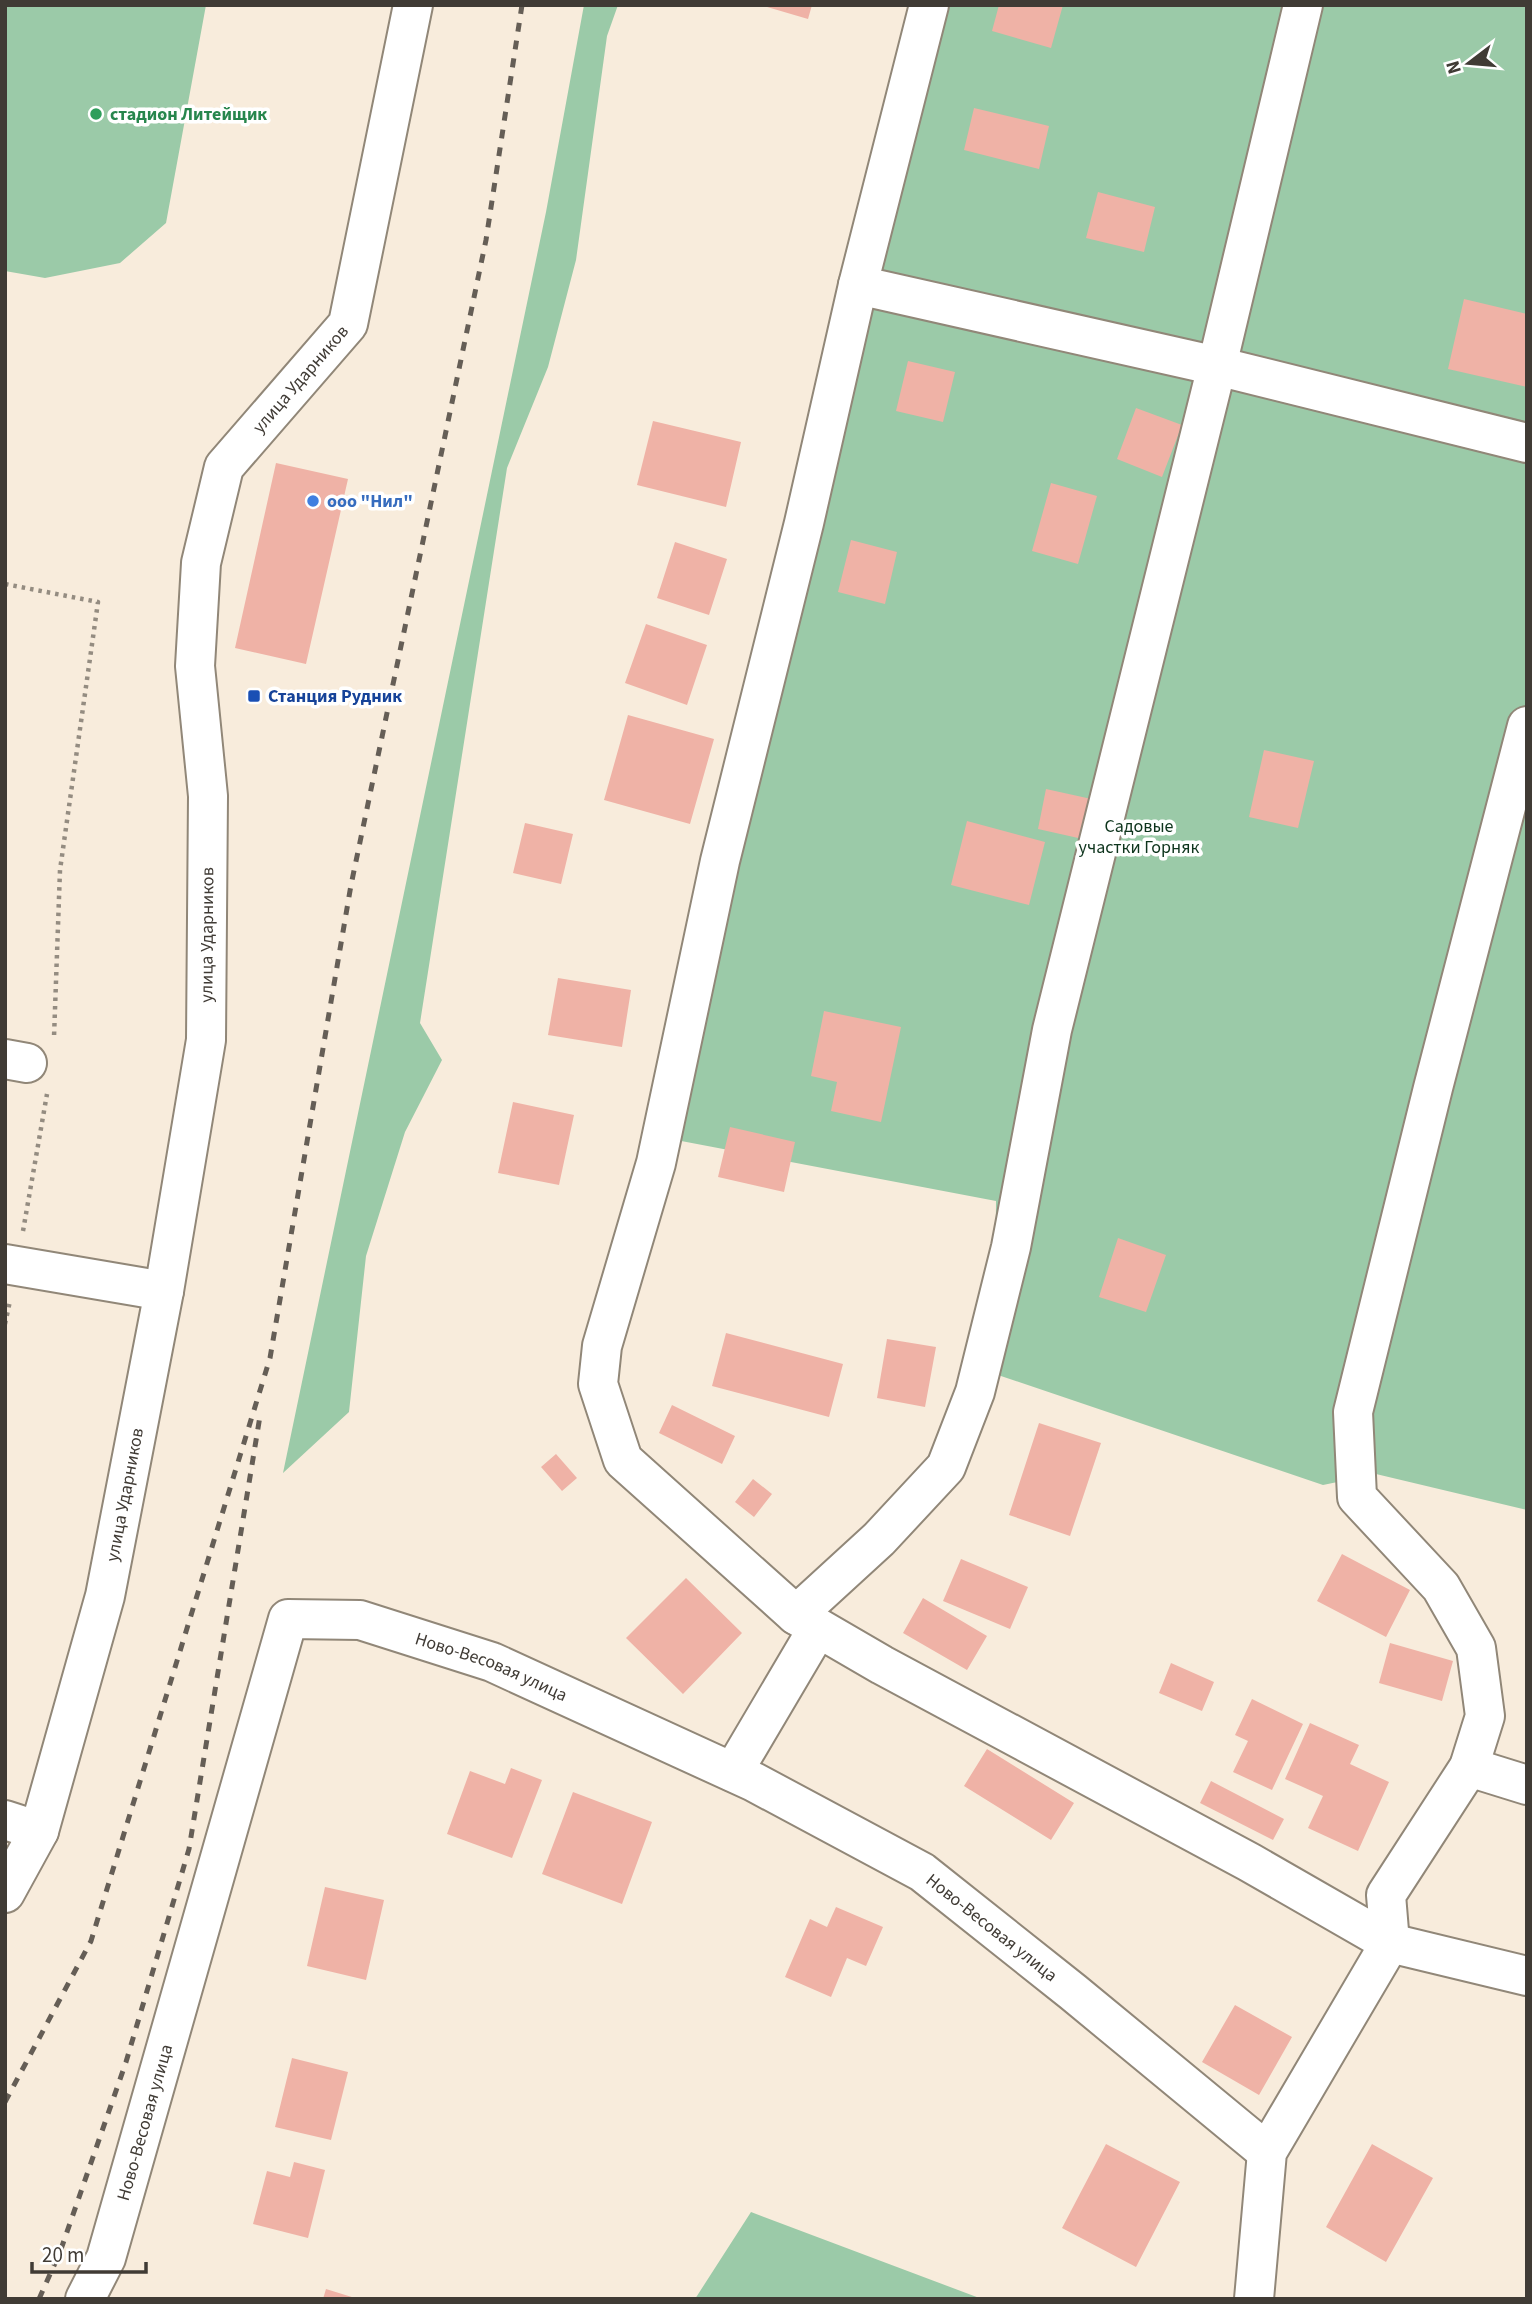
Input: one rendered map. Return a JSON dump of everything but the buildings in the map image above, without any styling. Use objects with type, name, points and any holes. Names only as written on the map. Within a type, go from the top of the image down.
[{"type":"street","name":"улица Ударников","points":[[5,1893],[22,1826],[105,1596],[163,1291],[206,1040],[208,796],[195,666],[201,563],[224,467],[348,324],[413,5]]},
{"type":"street","points":[[929,5],[858,285],[804,523],[720,861],[656,1163],[602,1346],[598,1384],[623,1461],[807,1622],[1249,1862],[1390,1943],[1527,1976]]},
{"type":"street","points":[[733,1772],[807,1622],[946,1467],[975,1392],[1011,1247],[1052,1030],[1217,366],[1303,5]]},
{"type":"street","points":[[858,285],[1217,366],[1527,443]]},
{"type":"street","points":[[1254,2299],[1267,2152],[1390,1943],[1386,1895],[1469,1767],[1485,1716],[1476,1648],[1441,1587],[1357,1497],[1353,1412],[1433,1088],[1527,726]]},
{"type":"street","points":[[11,1265],[163,1291]]},
{"type":"street","name":"Ново-Весовая улица","points":[[85,2299],[106,2258],[288,1619],[360,1620],[492,1662],[733,1772],[922,1872],[1267,2152]]},
{"type":"street","points":[[1469,1767],[1527,1785]]},
{"type":"path","points":[[5,584],[98,602],[33,1065],[5,1324]]},
{"type":"green space","name":"стадион Литейщик","points":[[5,5],[206,5],[166,223],[120,263],[45,278],[5,271]]},
{"type":"green space","points":[[584,5],[618,5],[607,36],[576,260],[548,367],[507,468],[420,1023],[442,1060],[405,1132],[366,1256],[349,1412],[283,1473],[546,212]]},
{"type":"green space","name":"Садовые участки Горняк","points":[[926,5],[1527,5],[1527,1510],[1376,1474],[1323,1485],[995,1374],[996,1201],[676,1140]]},
{"type":"green space","points":[[751,2212],[982,2299],[695,2299]]},
{"type":"railway","points":[[5,2102],[91,1941],[270,1358],[351,885],[486,240],[522,5]]},
{"type":"railway","points":[[39,2299],[60,2252],[126,2062],[189,1849],[260,1416]]},
{"type":"place","name":"стадион Литейщик","points":[[96,114]]},
{"type":"place","name":"ооо \"Нил\"","points":[[313,501]]},
{"type":"place","name":"Станция Рудник","points":[[254,696]]}]
